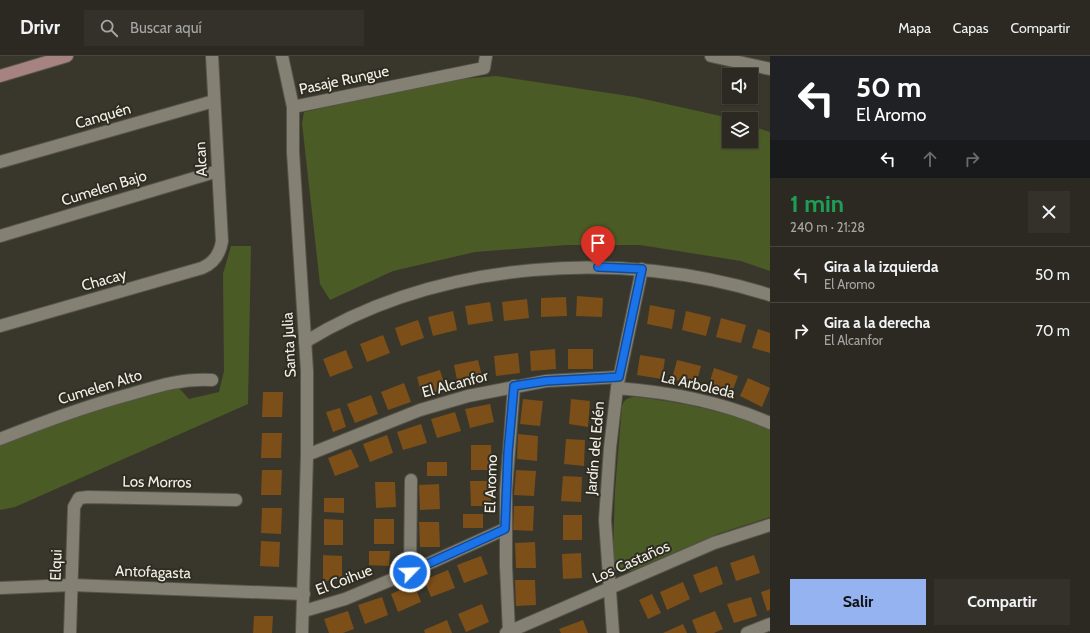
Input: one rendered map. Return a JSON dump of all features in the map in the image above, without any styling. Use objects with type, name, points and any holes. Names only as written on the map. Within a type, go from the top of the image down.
[{"type":"street","name":"Alcan","points":[[212,56],[222,241],[219,254],[215,260]]},
{"type":"street","name":"Santa Julia","points":[[282,56],[293,107],[293,152],[305,342],[307,455],[304,611],[302,633]]},
{"type":"street","name":"Pasaje Rungue","points":[[293,107],[484,68],[486,56]]},
{"type":"street","points":[[711,56],[751,60],[770,69]]},
{"type":"street","points":[[0,76],[62,57]]},
{"type":"street","name":"Canquén","points":[[0,162],[214,101]]},
{"type":"street","name":"Cumelen Bajo","points":[[0,236],[218,172]]},
{"type":"street","name":"Chacay","points":[[0,326],[202,268],[215,260]]},
{"type":"street","points":[[305,342],[330,327],[392,301],[447,285],[496,275],[553,268],[598,267],[642,269],[699,277],[770,295]]},
{"type":"street","name":"Jardín del Edén","points":[[612,633],[608,589],[605,520],[610,448],[618,382],[642,269]]},
{"type":"street","name":"Cumelen Alto","points":[[0,439],[72,412],[159,386],[189,380],[212,380]]},
{"type":"street","name":"El Alcanfor","points":[[307,455],[420,410],[468,396],[546,381],[618,382]]},
{"type":"street","name":"La Arboleda","points":[[618,382],[729,408],[770,423]]},
{"type":"street","name":"El Aromo","points":[[507,632],[505,529],[508,453],[514,386]]},
{"type":"street","points":[[410,572],[411,480]]},
{"type":"street","name":"Los Morros","points":[[79,498],[236,500]]},
{"type":"street","name":"Elqui","points":[[70,633],[74,507],[79,498]]},
{"type":"street","name":"Los Castaños","points":[[507,632],[714,543],[770,525]]},
{"type":"street","name":"El Coihue","points":[[304,611],[333,603],[410,572],[505,529]]},
{"type":"street","name":"Antofagasta","points":[[0,588],[72,585],[304,594]]},
{"type":"street","points":[[747,633],[770,624]]},
{"type":"green space","points":[[496,76],[635,97],[722,116],[722,148],[758,148],[758,128],[770,132],[770,271],[741,261],[640,245],[566,245],[475,252],[393,271],[330,300],[320,284],[302,123],[304,112],[449,80]]},
{"type":"green space","points":[[231,246],[251,246],[248,404],[15,507],[0,510],[0,444],[33,430],[177,386],[189,399],[219,392],[224,371],[223,274]]},
{"type":"green space","points":[[636,397],[704,408],[770,429],[770,517],[720,533],[631,571],[619,570],[614,565],[613,551],[615,491],[622,406],[627,399]]},
{"type":"building","points":[[577,296],[603,298],[602,317],[576,316]]},
{"type":"building","points":[[566,297],[567,316],[541,317],[541,298]]},
{"type":"building","points":[[527,299],[529,318],[504,321],[502,302]]},
{"type":"building","points":[[490,302],[493,321],[468,325],[465,306]]},
{"type":"building","points":[[650,305],[675,310],[672,329],[647,324]]},
{"type":"building","points":[[453,311],[457,330],[433,336],[428,317]]},
{"type":"building","points":[[686,311],[711,317],[706,336],[682,330]]},
{"type":"building","points":[[721,318],[746,325],[741,343],[716,337]]},
{"type":"building","points":[[418,320],[424,338],[401,346],[395,328]]},
{"type":"building","points":[[758,329],[770,333],[770,353],[752,348]]},
{"type":"building","points":[[383,335],[390,353],[367,362],[360,344]]},
{"type":"building","points":[[555,349],[556,369],[531,371],[530,351]]},
{"type":"building","points":[[568,349],[593,349],[593,369],[568,369]]},
{"type":"building","points":[[346,350],[353,368],[330,377],[323,359]]},
{"type":"building","points":[[518,353],[520,373],[496,376],[494,356]]},
{"type":"building","points":[[640,355],[665,359],[662,379],[637,375]]},
{"type":"building","points":[[478,360],[483,380],[458,385],[454,365]]},
{"type":"building","points":[[677,360],[701,366],[696,385],[672,379]]},
{"type":"building","points":[[714,368],[738,376],[731,395],[708,387]]},
{"type":"building","points":[[440,370],[446,389],[422,396],[417,377]]},
{"type":"building","points":[[748,378],[770,388],[762,407],[740,396]]},
{"type":"building","points":[[404,383],[411,402],[388,410],[381,392]]},
{"type":"building","points":[[263,392],[283,392],[282,417],[262,417]]},
{"type":"building","points":[[371,395],[378,414],[355,423],[347,404]]},
{"type":"building","points":[[523,399],[543,401],[540,426],[520,424]]},
{"type":"building","points":[[571,399],[590,401],[588,427],[569,424]]},
{"type":"building","points":[[490,404],[494,422],[470,428],[465,409]]},
{"type":"building","points":[[340,408],[346,427],[333,432],[326,412]]},
{"type":"building","points":[[455,412],[461,431],[437,438],[431,419]]},
{"type":"building","points":[[421,424],[427,443],[403,450],[397,432]]},
{"type":"building","points":[[262,433],[282,433],[281,458],[261,458]]},
{"type":"building","points":[[518,434],[538,436],[537,461],[517,459]]},
{"type":"building","points":[[387,435],[393,453],[370,462],[363,444]]},
{"type":"building","points":[[566,439],[585,440],[584,466],[564,464]]},
{"type":"building","points":[[471,445],[491,445],[492,470],[471,470]]},
{"type":"building","points":[[351,449],[359,467],[335,476],[328,458]]},
{"type":"building","points":[[427,462],[447,462],[447,476],[427,476]]},
{"type":"building","points":[[262,470],[282,470],[281,495],[261,495]]},
{"type":"building","points":[[516,470],[536,471],[534,496],[514,495]]},
{"type":"building","points":[[563,476],[582,477],[581,502],[561,501]]},
{"type":"building","points":[[470,481],[490,481],[491,506],[471,506]]},
{"type":"building","points":[[375,482],[395,482],[396,507],[376,508]]},
{"type":"building","points":[[439,484],[440,509],[420,510],[419,485]]},
{"type":"building","points":[[324,498],[344,498],[344,513],[324,512]]},
{"type":"building","points":[[514,506],[534,506],[533,531],[513,530]]},
{"type":"building","points":[[262,508],[282,508],[281,534],[261,533]]},
{"type":"building","points":[[463,514],[483,514],[483,528],[463,528]]},
{"type":"building","points":[[563,515],[582,515],[582,540],[563,540]]},
{"type":"building","points":[[324,519],[343,520],[343,545],[324,545]]},
{"type":"building","points":[[374,519],[394,519],[394,544],[374,544]]},
{"type":"building","points":[[419,522],[439,522],[440,547],[420,547]]},
{"type":"building","points":[[261,541],[280,542],[279,567],[260,566]]},
{"type":"building","points":[[535,542],[536,568],[516,568],[515,543]]},
{"type":"building","points":[[369,551],[390,551],[389,566],[369,565]]},
{"type":"building","points":[[581,553],[582,578],[563,579],[562,554]]},
{"type":"building","points":[[323,555],[342,556],[342,581],[323,581]]},
{"type":"building","points":[[754,555],[760,573],[736,581],[730,563]]},
{"type":"building","points":[[481,556],[488,574],[464,583],[457,565]]},
{"type":"building","points":[[717,566],[723,584],[700,593],[693,575]]},
{"type":"building","points":[[448,570],[455,588],[431,597],[424,580]]},
{"type":"building","points":[[515,580],[535,580],[536,605],[516,606]]},
{"type":"building","points":[[683,582],[690,599],[667,610],[660,592]]},
{"type":"building","points":[[414,584],[421,602],[398,612],[391,594]]},
{"type":"building","points":[[770,589],[770,610],[767,611],[761,592]]},
{"type":"building","points":[[652,594],[661,613],[648,619],[639,600]]},
{"type":"building","points":[[382,597],[388,615],[365,624],[358,605]]},
{"type":"building","points":[[751,597],[757,616],[734,623],[727,604]]},
{"type":"building","points":[[482,604],[489,622],[466,632],[458,614]]},
{"type":"building","points":[[348,611],[354,629],[343,633],[329,633],[324,619]]},
{"type":"building","points":[[715,611],[723,629],[714,633],[697,633],[692,620]]},
{"type":"building","points":[[254,616],[273,616],[272,633],[253,633]]},
{"type":"building","points":[[447,620],[452,633],[425,633],[424,630]]},
{"type":"building","points":[[583,620],[588,633],[561,633],[559,629]]},
{"type":"building","points":[[683,624],[687,633],[663,633]]},
{"type":"route","points":[[410,572],[505,529],[508,453],[514,386],[546,381],[619,377],[642,269],[598,267]]}]
